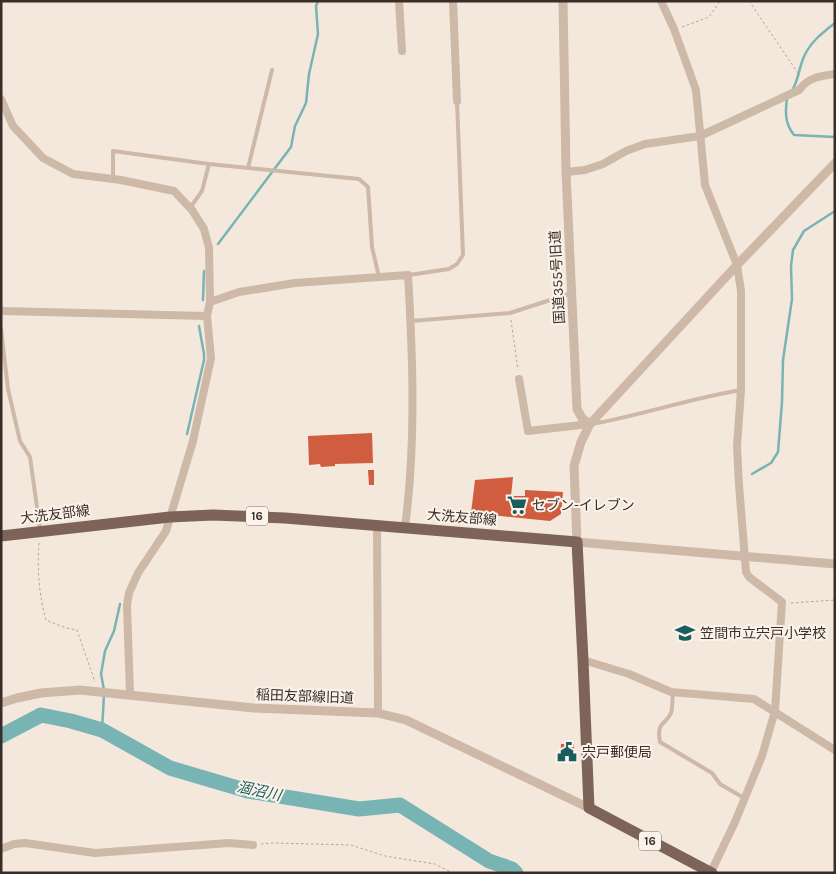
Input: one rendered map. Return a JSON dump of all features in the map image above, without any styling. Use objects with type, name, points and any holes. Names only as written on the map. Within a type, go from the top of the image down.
[{"type":"main road","name":"大洗友部線","points":[[1,536],[170,517],[242,516],[405,527],[577,542]]},
{"type":"main road","points":[[577,542],[589,808]]},
{"type":"main road","name":"16","points":[[589,808],[711,872]]},
{"type":"street","points":[[400,1],[402,51]]},
{"type":"street","points":[[453,1],[457,101]]},
{"type":"street","name":"国道355号旧道","points":[[563,1],[566,172],[577,409],[582,418],[590,424]]},
{"type":"street","points":[[661,1],[674,29],[696,90],[705,185],[737,265],[742,291],[741,390],[737,446],[746,572],[749,577],[782,602],[775,711],[762,756],[711,872]]},
{"type":"street","points":[[566,172],[584,170],[603,164],[626,151],[645,144],[700,136],[799,90],[805,83],[814,78],[835,74]]},
{"type":"street","points":[[1,99],[13,126],[43,158],[73,174],[113,179],[174,191],[190,208],[204,229],[210,248],[210,302],[207,316],[212,358],[200,413],[166,531],[138,573],[129,593],[130,694]]},
{"type":"street","points":[[835,163],[737,265],[590,424],[581,442],[574,466],[577,542],[835,564]]},
{"type":"street","points":[[210,302],[239,292],[295,283],[408,275],[411,321],[412,458],[405,527]]},
{"type":"street","points":[[1,311],[207,316]]},
{"type":"street","points":[[519,379],[528,431],[590,424]]},
{"type":"street","points":[[377,525],[378,713]]},
{"type":"street","points":[[583,660],[629,674],[673,692],[754,699],[835,750]]},
{"type":"street","name":"稲田友部線旧道","points":[[1,703],[25,696],[60,690],[80,690],[254,708],[378,713],[406,720],[589,808]]},
{"type":"street","points":[[1,849],[14,844],[25,843],[95,853],[229,843],[253,845]]},
{"type":"lane","points":[[248,168],[272,70]]},
{"type":"lane","points":[[408,275],[449,270],[458,264],[463,255],[457,101]]},
{"type":"lane","points":[[113,179],[113,151],[209,164],[359,179],[368,187],[372,247],[379,277]]},
{"type":"lane","points":[[190,208],[202,191],[209,164]]},
{"type":"lane","points":[[411,321],[510,313],[572,293]]},
{"type":"lane","points":[[1,329],[8,389],[20,441],[30,457],[41,532]]},
{"type":"lane","points":[[590,424],[615,420],[721,393],[741,390]]},
{"type":"lane","points":[[673,692],[670,714],[661,724],[660,742],[712,773],[720,784],[744,798]]},
{"type":"path","points":[[674,29],[709,17],[720,1]]},
{"type":"path","points":[[749,1],[805,83]]},
{"type":"path","points":[[510,313],[519,379]]},
{"type":"path","points":[[41,532],[38,552],[42,606],[46,620],[77,630],[99,692]]},
{"type":"path","points":[[782,602],[835,600]]},
{"type":"path","points":[[253,845],[273,843],[351,845],[385,856],[436,864],[453,873]]},
{"type":"building","points":[[372,433],[373,463],[335,464],[335,466],[321,467],[320,464],[309,465],[308,436]]},
{"type":"building","points":[[368,470],[374,470],[374,485],[369,485]]},
{"type":"building","name":"セブン-イレブン","points":[[513,477],[511,496],[525,496],[525,490],[563,492],[561,514],[550,521],[471,513],[475,480]]},
{"type":"building","points":[[561,744],[574,744],[574,760],[560,760]]},
{"type":"waterway","points":[[218,244],[291,147],[295,126],[306,103],[309,74],[318,34],[316,6],[318,1]]},
{"type":"waterway","points":[[793,89],[803,59],[812,43],[835,23]]},
{"type":"waterway","points":[[787,98],[786,118],[794,135],[835,137]]},
{"type":"waterway","points":[[752,474],[771,463],[778,452],[783,360],[792,299],[791,266],[793,250],[804,231],[835,211]]},
{"type":"waterway","points":[[203,300],[204,271]]},
{"type":"waterway","points":[[187,434],[204,360],[199,326]]},
{"type":"waterway","points":[[104,690],[101,674],[105,651],[114,631],[120,604]]},
{"type":"waterway","points":[[102,730],[104,695]]},
{"type":"waterway","name":"涸沼川","points":[[1,736],[41,715],[102,730],[170,768],[248,791],[359,809],[400,805],[489,861],[512,869],[516,873]]},
{"type":"place","name":"セブン-イレブン","points":[[517,505]]},
{"type":"place","name":"笠間市立宍戸小学校","points":[[685,633]]},
{"type":"place","name":"宍戸郵便局","points":[[567,752]]}]
